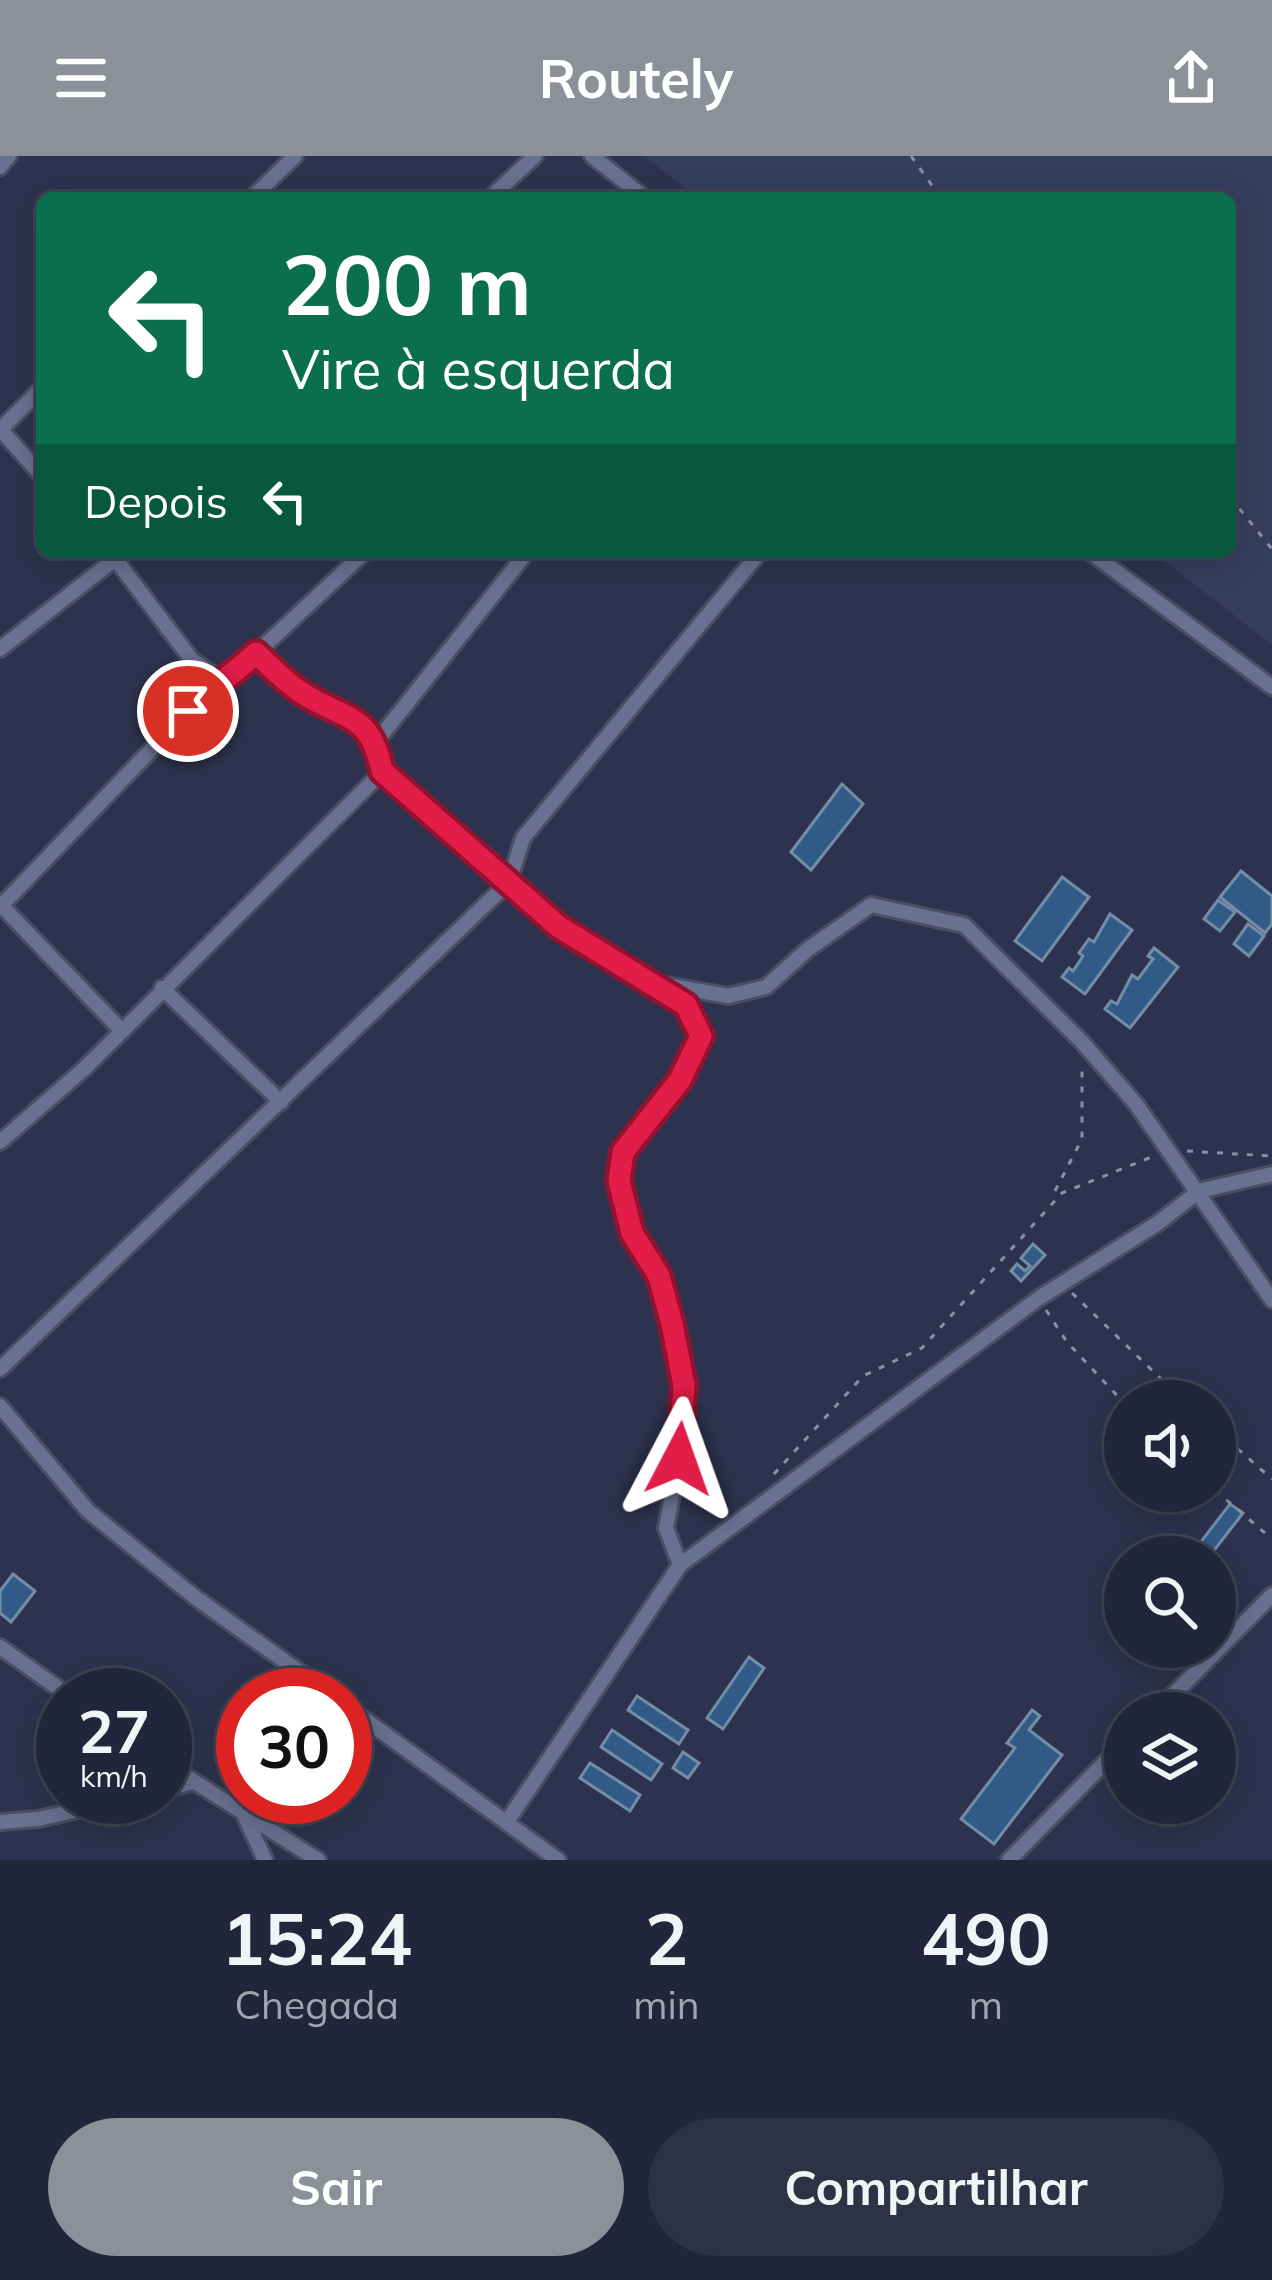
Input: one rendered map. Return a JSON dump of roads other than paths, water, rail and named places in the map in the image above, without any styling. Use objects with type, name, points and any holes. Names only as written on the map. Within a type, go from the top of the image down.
[{"type":"street","points":[[0,167],[9,156]]},
{"type":"street","points":[[258,192],[296,156]]},
{"type":"street","points":[[496,192],[535,156]]},
{"type":"street","points":[[592,156],[637,192]]},
{"type":"street","points":[[36,394],[0,430],[36,469]]},
{"type":"street","points":[[0,649],[112,558]]},
{"type":"street","points":[[120,558],[192,660],[219,679]]},
{"type":"street","points":[[121,1030],[1,904],[219,679],[234,674],[359,558]]},
{"type":"street","points":[[376,741],[521,558]]},
{"type":"street","points":[[0,1369],[509,882],[523,838],[755,558]]},
{"type":"street","points":[[1098,558],[1272,687]]},
{"type":"street","points":[[256,653],[300,692],[359,721],[376,741],[382,771],[559,927],[686,1005],[701,1036],[680,1080],[623,1152],[619,1181],[632,1233],[659,1276],[684,1385],[679,1459],[666,1528],[680,1565]]},
{"type":"street","points":[[0,1142],[121,1030],[382,771]]},
{"type":"street","points":[[642,981],[728,996],[766,987],[807,950],[872,905],[964,925],[1082,1042],[1170,1151],[1272,1300]]},
{"type":"street","points":[[162,988],[281,1102]]},
{"type":"street","points":[[508,1820],[680,1565],[1039,1298],[1199,1191],[1272,1174]]},
{"type":"street","points":[[0,1406],[88,1511],[196,1598],[294,1668]]},
{"type":"street","points":[[1176,1692],[1272,1595]]},
{"type":"street","points":[[0,1647],[36,1672]]},
{"type":"street","points":[[372,1724],[558,1860]]},
{"type":"street","points":[[1009,1860],[1104,1763]]},
{"type":"street","points":[[193,1782],[216,1795]]},
{"type":"street","points":[[0,1822],[36,1819]]},
{"type":"street","points":[[248,1824],[265,1860]]},
{"type":"street","points":[[263,1824],[318,1860]]}]
